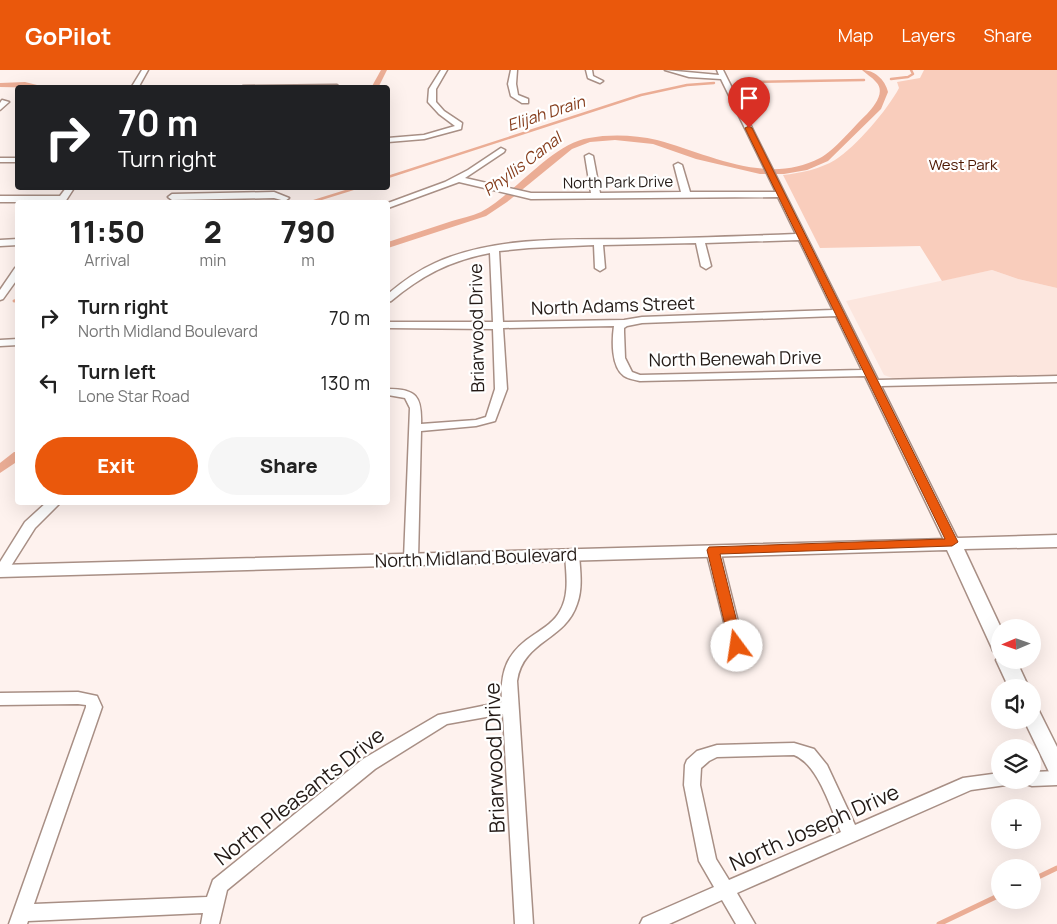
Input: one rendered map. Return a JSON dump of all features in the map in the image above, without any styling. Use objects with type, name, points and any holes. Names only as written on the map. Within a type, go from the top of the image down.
[{"type":"main road","name":"North Midland Boulevard","points":[[0,571],[952,542],[1057,541]]},
{"type":"main road","points":[[952,542],[991,626]]},
{"type":"main road","points":[[1038,729],[1057,768]]},
{"type":"street","points":[[136,85],[145,70]]},
{"type":"street","points":[[390,140],[414,139],[458,128],[459,125],[435,109],[430,99],[433,85],[444,70]]},
{"type":"street","points":[[514,70],[512,84],[515,96],[525,101]]},
{"type":"street","points":[[589,70],[590,77],[600,81]]},
{"type":"street","points":[[668,70],[682,75],[702,77],[722,73],[952,542]]},
{"type":"street","points":[[390,205],[448,184],[501,150]]},
{"type":"street","points":[[589,156],[596,196]]},
{"type":"street","points":[[0,160],[15,160]]},
{"type":"street","points":[[678,165],[686,194]]},
{"type":"street","name":"North Park Drive","points":[[458,179],[518,194],[556,197],[781,194]]},
{"type":"street","points":[[170,200],[274,195],[285,198]]},
{"type":"street","points":[[0,200],[15,200]]},
{"type":"street","points":[[390,297],[411,279],[446,261],[494,249],[544,244],[598,242],[803,238]]},
{"type":"street","points":[[700,240],[706,266]]},
{"type":"street","points":[[0,243],[15,242]]},
{"type":"street","points":[[598,242],[600,268]]},
{"type":"street","name":"Briarwood Drive","points":[[416,428],[476,423],[491,419],[502,389],[494,249]]},
{"type":"street","points":[[1,295],[15,274]]},
{"type":"street","name":"North Adams Street","points":[[390,325],[624,322],[840,313]]},
{"type":"street","name":"North Benewah Drive","points":[[624,322],[619,327],[618,335],[622,366],[629,375],[640,378],[1057,378]]},
{"type":"street","points":[[0,343],[15,342]]},
{"type":"street","points":[[390,392],[408,394],[414,399],[416,408],[411,559]]},
{"type":"street","points":[[0,571],[30,525],[52,505]]},
{"type":"street","points":[[713,550],[737,646]]},
{"type":"street","name":"Briarwood Drive","points":[[524,924],[509,690],[512,670],[518,656],[551,631],[567,612],[574,588],[572,554]]},
{"type":"street","points":[[0,699],[78,698],[92,700],[94,707],[20,918],[213,905]]},
{"type":"street","name":"North Pleasants Drive","points":[[210,924],[218,886],[369,764],[443,719],[509,707]]},
{"type":"street","points":[[746,924],[724,891],[708,861],[692,784],[693,765],[704,756],[718,752],[794,749],[808,754],[821,770],[851,835]]},
{"type":"street","points":[[1041,779],[1057,778]]},
{"type":"street","name":"North Joseph Drive","points":[[649,924],[969,783],[991,781]]},
{"type":"shaded area","points":[[992,270],[1018,279],[1057,288],[1057,375],[895,379],[884,375],[846,301]]},
{"type":"green space","name":"West Park","points":[[924,70],[1057,70],[1057,288],[1018,279],[992,270],[942,281],[920,246],[820,248],[783,175],[817,168],[835,160],[871,127],[899,88],[897,82],[920,78]]},
{"type":"waterway","name":"Phyllis Canal","points":[[376,85],[384,70]]},
{"type":"waterway","name":"Phyllis Canal","points":[[390,244],[483,214],[504,200],[569,147],[589,140],[615,138],[654,142],[699,157],[760,172],[784,172],[804,168],[825,159],[878,107],[884,92],[883,87],[880,81],[865,70]]},
{"type":"waterway","name":"Elijah Drain","points":[[891,79],[908,77],[913,74],[911,70]]},
{"type":"waterway","name":"Elijah Drain","points":[[742,82],[864,80]]},
{"type":"waterway","name":"Elijah Drain","points":[[390,176],[641,95],[687,85],[714,83]]},
{"type":"waterway","name":"Phyllis Canal","points":[[0,85],[30,85]]},
{"type":"waterway","name":"Elijah Drain","points":[[317,200],[350,190]]},
{"type":"waterway","name":"Phyllis Canal","points":[[0,469],[15,457]]},
{"type":"waterway","points":[[1041,876],[1057,868]]},
{"type":"waterway","points":[[939,924],[991,899]]},
{"type":"route","points":[[737,646],[713,550],[952,542],[749,128]]}]
